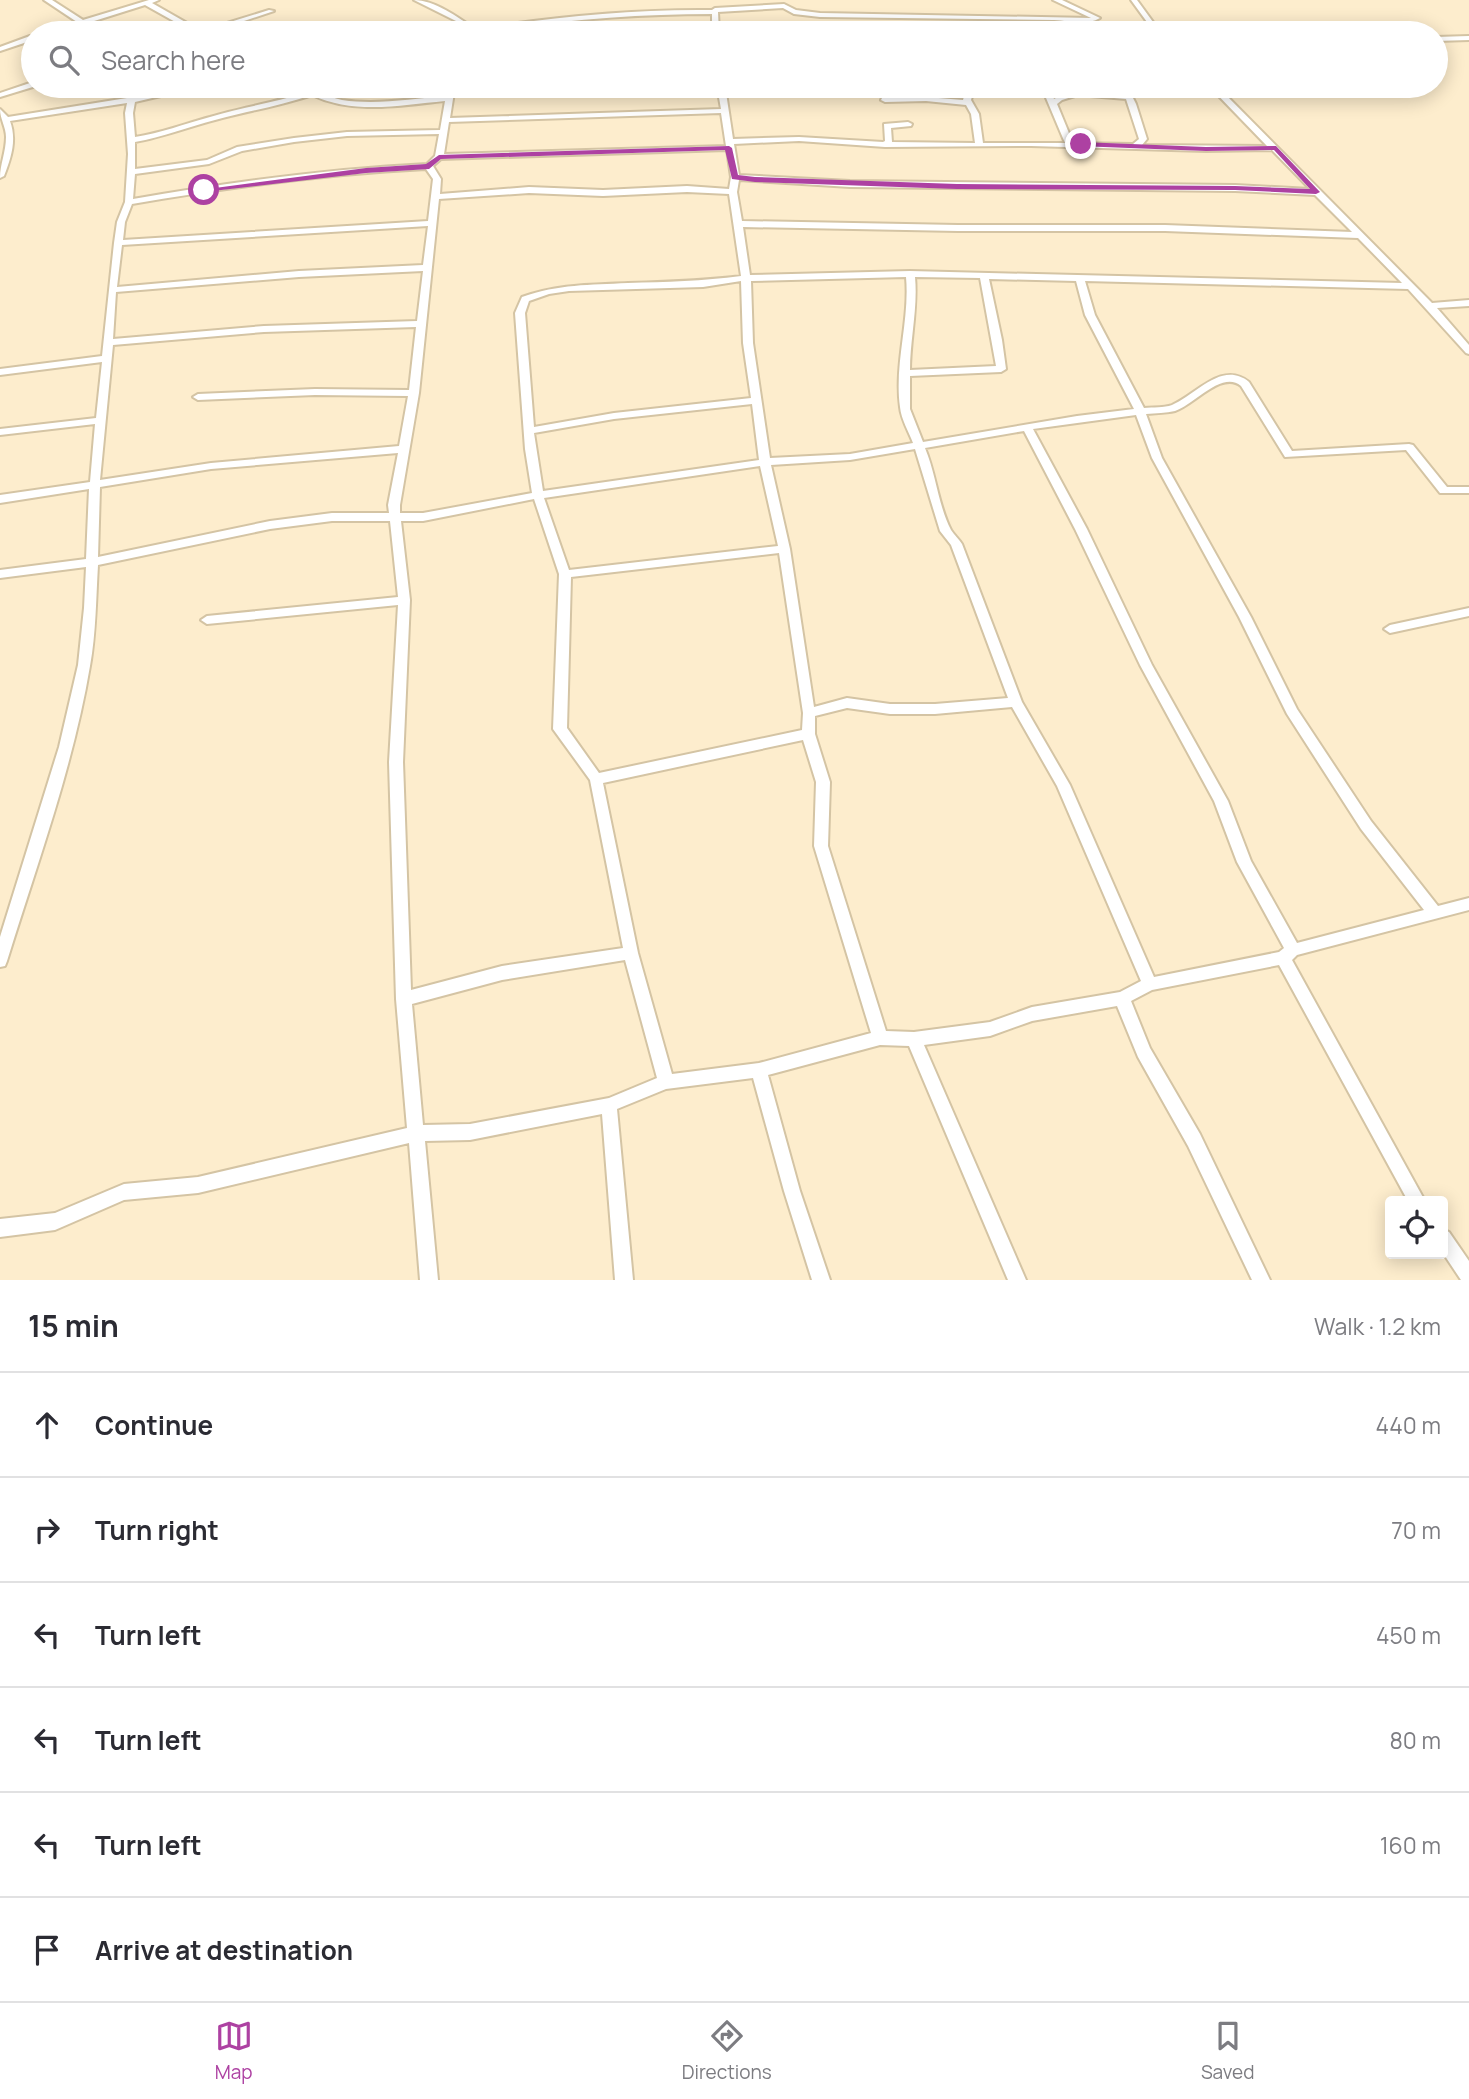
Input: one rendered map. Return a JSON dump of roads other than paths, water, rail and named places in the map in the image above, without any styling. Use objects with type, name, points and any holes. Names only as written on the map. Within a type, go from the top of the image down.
[{"type":"street","points":[[47,0],[80,21]]},
{"type":"street","points":[[417,0],[459,21]]},
{"type":"street","points":[[639,0],[641,14]]},
{"type":"street","points":[[713,0],[715,21]]},
{"type":"street","points":[[548,21],[583,16],[715,11],[785,3],[794,12],[812,15],[1053,18],[1093,21],[1097,18],[1056,0]]},
{"type":"street","points":[[1134,0],[1149,21]]},
{"type":"street","points":[[89,21],[151,1],[179,21]]},
{"type":"street","points":[[1049,8],[1055,14],[1053,18]]},
{"type":"street","points":[[239,21],[271,11]]},
{"type":"street","points":[[1448,39],[1469,38]]},
{"type":"street","points":[[0,39],[9,46]]},
{"type":"street","points":[[0,49],[21,42]]},
{"type":"street","points":[[0,95],[21,89]]},
{"type":"street","points":[[7,119],[141,98]]},
{"type":"street","points":[[131,140],[157,136],[213,118],[296,98]]},
{"type":"street","points":[[327,98],[367,103],[405,98]]},
{"type":"street","points":[[429,1280],[404,999],[396,762],[404,600],[394,505],[414,393],[434,197],[449,98]]},
{"type":"street","points":[[723,98],[746,278],[748,343],[768,482],[784,549],[809,713],[808,734],[822,782],[821,846],[880,1038]]},
{"type":"street","points":[[885,145],[889,141],[886,98]]},
{"type":"street","points":[[906,98],[970,103]]},
{"type":"street","points":[[968,98],[975,114],[979,145]]},
{"type":"street","points":[[1050,98],[1069,144]]},
{"type":"street","points":[[1052,104],[1064,98]]},
{"type":"street","points":[[1128,98],[1143,139],[1136,146]]},
{"type":"street","points":[[1225,98],[1410,286],[1469,351]]},
{"type":"street","points":[[0,961],[69,733],[84,665],[92,562],[94,483],[112,290],[121,222],[129,202],[131,100]]},
{"type":"street","points":[[0,111],[7,119],[11,139],[0,176]]},
{"type":"street","points":[[130,172],[209,162],[240,149],[347,134],[725,111]]},
{"type":"street","points":[[886,119],[908,124]]},
{"type":"street","points":[[129,202],[366,170],[799,139],[885,145],[1069,144],[1276,148]]},
{"type":"street","points":[[735,177],[850,184],[1235,188],[1316,192]]},
{"type":"street","points":[[434,197],[529,190],[603,194],[687,189],[733,192]]},
{"type":"street","points":[[118,243],[433,223]]},
{"type":"street","points":[[738,224],[1166,228],[1358,235]]},
{"type":"street","points":[[112,290],[285,275],[428,268]]},
{"type":"street","points":[[666,1082],[631,953],[596,779],[559,729],[565,574],[538,495],[525,402],[520,313],[525,299],[547,291],[569,288],[703,284],[746,278],[910,274],[1410,286]]},
{"type":"street","points":[[910,274],[912,293],[905,349],[905,409],[928,468],[935,500],[946,531],[956,544],[1016,702],[1063,785],[1150,984]]},
{"type":"street","points":[[906,373],[971,367],[1001,369],[1003,361],[995,338],[984,277]]},
{"type":"street","points":[[1080,279],[1090,315],[1140,411],[1157,458],[1245,617],[1292,711],[1366,825],[1434,912]]},
{"type":"street","points":[[1431,308],[1469,304]]},
{"type":"street","points":[[108,344],[175,334],[251,328],[420,324]]},
{"type":"street","points":[[0,372],[107,358]]},
{"type":"street","points":[[0,575],[92,562],[270,525],[332,517],[422,517],[538,495],[766,462],[850,457],[1140,411],[1174,408],[1222,378],[1239,379],[1245,383],[1289,455],[1409,447],[1444,491],[1469,490]]},
{"type":"street","points":[[198,397],[314,392],[414,393]]},
{"type":"street","points":[[529,431],[572,421],[757,400]]},
{"type":"street","points":[[0,432],[100,420]]},
{"type":"street","points":[[1028,429],[1081,529],[1146,665],[1221,801],[1244,862],[1288,954],[1414,1196]]},
{"type":"street","points":[[0,499],[211,466],[405,449]]},
{"type":"street","points":[[565,574],[784,549]]},
{"type":"street","points":[[207,620],[404,600]]},
{"type":"street","points":[[1390,629],[1469,612]]},
{"type":"street","points":[[809,713],[847,703],[890,709],[935,709],[1016,702]]},
{"type":"street","points":[[596,779],[808,734]]},
{"type":"street","points":[[0,1228],[55,1221],[124,1192],[198,1185],[417,1133],[470,1132],[609,1105],[666,1082],[759,1070],[880,1038],[914,1039],[990,1029],[1032,1014],[1122,998],[1150,984],[1288,954],[1469,904]]},
{"type":"street","points":[[404,999],[502,974],[631,953]]},
{"type":"street","points":[[1122,998],[1144,1052],[1194,1140],[1261,1280]]},
{"type":"street","points":[[914,1039],[1017,1280]]},
{"type":"street","points":[[759,1070],[792,1191],[821,1280]]},
{"type":"street","points":[[609,1105],[624,1280]]},
{"type":"street","points":[[1448,1246],[1469,1277]]}]
